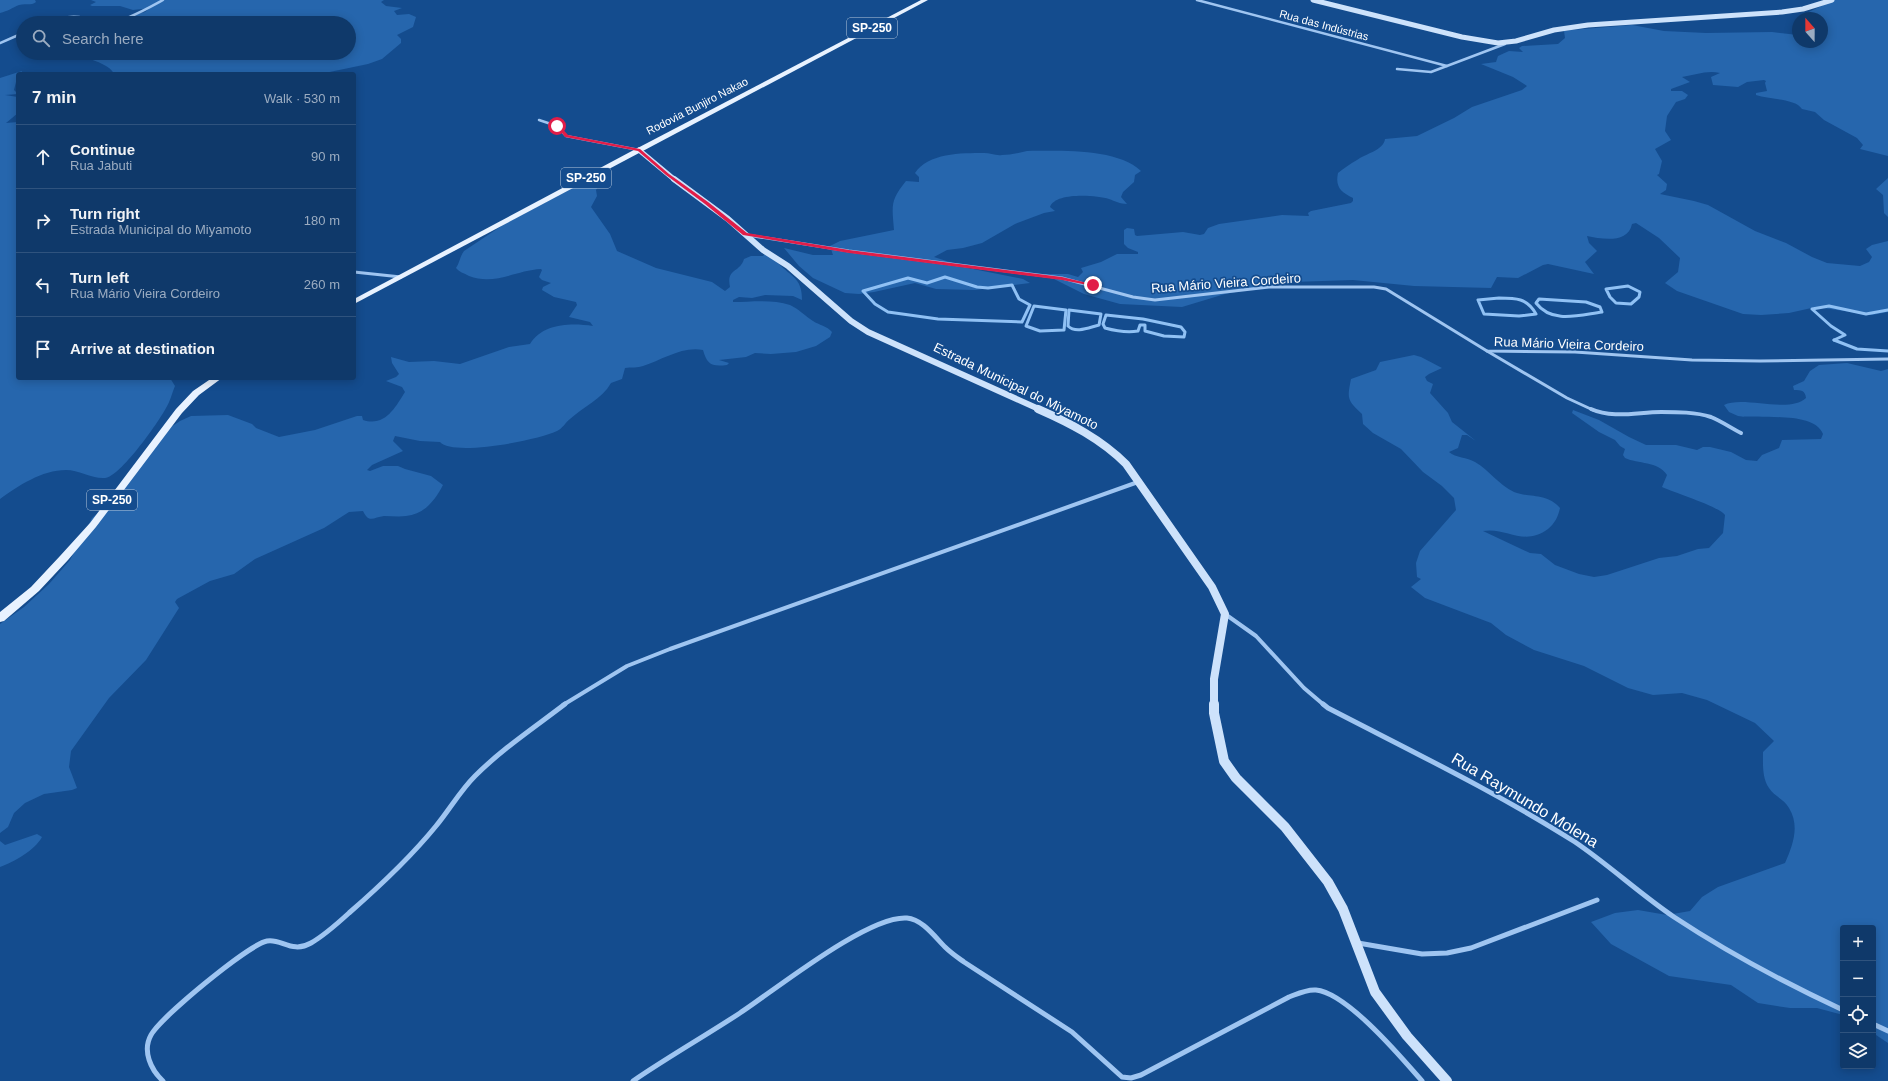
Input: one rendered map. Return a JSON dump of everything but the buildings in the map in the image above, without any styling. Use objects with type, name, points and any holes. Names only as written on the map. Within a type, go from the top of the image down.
[{"type":"main road","name":"Rodovia Bunjiro Nakao","points":[[356,301],[925,0]]},
{"type":"main road","name":"SP-250","points":[[0,618],[5,610],[34,589],[93,525],[179,411],[196,393],[215,380]]},
{"type":"street","points":[[129,16],[164,0]]},
{"type":"street","name":"Rua das Indústrias","points":[[1197,0],[1448,66]]},
{"type":"street","points":[[1313,0],[1462,37],[1489,42],[1507,43]]},
{"type":"street","points":[[1397,69],[1431,72],[1507,43],[1570,27],[1642,20],[1782,12],[1803,9],[1832,0]]},
{"type":"street","points":[[0,43],[16,36]]},
{"type":"street","points":[[539,120],[557,126],[566,136],[639,150]]},
{"type":"street","name":"Estrada Municipal do Miyamoto","points":[[639,150],[667,174],[723,215],[763,250],[788,266],[846,318],[868,332],[1069,423],[1112,450],[1126,464],[1212,587],[1225,614]]},
{"type":"street","name":"Rua Mário Vieira Cordeiro","points":[[745,234],[849,251],[1062,278],[1093,285],[1133,297],[1155,300],[1269,287],[1386,288],[1487,351],[1575,352],[1692,360],[1760,361],[1888,359]]},
{"type":"street","points":[[356,272],[402,277]]},
{"type":"street","points":[[1487,351],[1567,398],[1597,412],[1629,415],[1660,412],[1694,414],[1716,420],[1741,433]]},
{"type":"street","points":[[163,1081],[156,1074],[149,1060],[147,1047],[152,1035],[166,1017],[226,966],[258,944],[269,940],[292,947],[301,947],[310,944],[326,933],[382,886],[437,824],[456,798],[476,775],[508,747],[568,701],[627,666],[670,649],[1138,482]]},
{"type":"street","points":[[1225,614],[1214,679],[1214,713],[1224,761],[1236,778],[1285,827],[1324,876],[1343,908],[1357,943],[1364,967],[1375,992],[1407,1036],[1447,1081]]},
{"type":"street","name":"Rua Raymundo Molena","points":[[1225,614],[1256,636],[1304,688],[1328,708],[1478,785],[1533,816],[1577,844],[1673,916],[1711,940],[1794,987],[1840,1009]]},
{"type":"street","points":[[1357,943],[1422,954],[1447,953],[1471,948],[1597,900]]},
{"type":"street","points":[[633,1081],[660,1061],[740,1013],[839,945],[888,922],[906,918],[914,920],[949,951],[1073,1033],[1122,1077],[1131,1078],[1141,1075],[1289,997],[1305,991],[1316,990],[1345,1003],[1397,1053],[1422,1081]]},
{"type":"street","points":[[1876,1025],[1888,1031]]},
{"type":"shaded area","points":[[0,0],[35,0],[36,2],[32,4],[19,5],[0,13]]},
{"type":"shaded area","points":[[91,0],[384,0],[381,2],[386,6],[402,8],[394,11],[397,15],[409,14],[416,17],[413,27],[397,35],[401,39],[401,43],[382,59],[368,64],[330,72],[113,72],[107,66],[93,60],[356,60],[356,16],[130,16],[145,12],[150,8],[133,10],[120,6],[90,5],[96,2]]},
{"type":"shaded area","points":[[1834,0],[1888,0],[1888,156],[1860,149],[1863,145],[1857,138],[1824,120],[1815,112],[1802,109],[1799,105],[1788,101],[1756,95],[1756,93],[1767,91],[1766,81],[1764,80],[1747,82],[1738,87],[1713,85],[1711,77],[1720,73],[1701,73],[1682,77],[1690,82],[1671,89],[1671,91],[1682,91],[1688,95],[1685,99],[1676,102],[1667,116],[1665,131],[1671,140],[1655,149],[1662,161],[1659,174],[1657,175],[1667,184],[1666,190],[1660,194],[1708,205],[1755,231],[1786,243],[1827,263],[1860,266],[1869,262],[1872,257],[1866,249],[1872,245],[1888,241],[1888,312],[1872,315],[1816,307],[1789,313],[1761,315],[1743,314],[1677,291],[1665,283],[1678,272],[1680,258],[1659,238],[1636,223],[1632,224],[1630,230],[1625,235],[1614,239],[1587,236],[1589,243],[1597,251],[1585,262],[1594,274],[1548,264],[1543,265],[1518,278],[1497,277],[1491,288],[1414,286],[1353,280],[1292,282],[1225,294],[1182,307],[1120,304],[1084,294],[1044,274],[1068,274],[1078,277],[1083,272],[1081,268],[1101,262],[1117,254],[1138,254],[1138,252],[1128,248],[1124,244],[1124,230],[1127,228],[1134,229],[1135,235],[1137,236],[1183,232],[1200,235],[1204,234],[1208,228],[1219,224],[1282,215],[1309,216],[1308,213],[1311,211],[1351,203],[1353,198],[1345,194],[1338,185],[1337,178],[1340,171],[1360,158],[1378,149],[1384,143],[1385,139],[1417,136],[1454,118],[1472,107],[1522,90],[1527,86],[1513,77],[1481,64],[1496,62],[1498,56],[1509,51],[1523,52],[1519,48],[1522,46],[1558,44],[1565,38],[1564,31],[1632,25],[1664,31],[1706,33],[1772,32],[1792,34],[1792,48],[1828,48],[1828,12],[1809,12]]},
{"type":"shaded area","points":[[16,73],[14,90],[16,94],[5,95],[16,97],[16,115],[6,123],[16,122],[16,380],[171,380],[175,386],[167,406],[155,425],[129,459],[112,475],[105,478],[100,478],[71,470],[57,471],[39,476],[0,499],[0,78]]},
{"type":"shaded area","points":[[1027,151],[1087,152],[1118,158],[1141,171],[1135,175],[1134,182],[1123,192],[1121,197],[1127,204],[1095,196],[1067,197],[1053,202],[1050,207],[1055,211],[1044,213],[1015,224],[982,243],[947,250],[934,257],[968,268],[1023,279],[1030,283],[975,290],[936,289],[915,283],[874,292],[859,294],[845,293],[813,278],[799,266],[784,248],[813,255],[833,255],[830,246],[840,241],[894,230],[893,204],[897,194],[906,181],[919,182],[919,177],[915,173],[928,161],[955,154],[984,153],[1000,155]]},
{"type":"shaded area","points":[[1888,178],[1888,217],[1884,213],[1883,195],[1876,189]]},
{"type":"shaded area","points":[[596,182],[601,183],[596,190],[597,196],[591,207],[610,234],[617,251],[656,268],[712,282],[725,291],[730,287],[729,281],[732,273],[740,267],[744,259],[751,256],[763,256],[768,251],[799,284],[802,293],[802,300],[793,296],[765,295],[752,298],[739,297],[733,300],[733,302],[769,301],[790,305],[813,321],[830,330],[832,332],[830,337],[816,346],[796,352],[771,354],[755,353],[746,357],[719,360],[729,363],[727,365],[710,364],[706,359],[703,350],[695,349],[672,354],[641,367],[625,368],[622,379],[611,383],[603,394],[568,420],[561,429],[533,439],[497,446],[461,448],[448,446],[440,442],[420,441],[395,436],[393,441],[403,451],[372,465],[367,470],[370,471],[383,466],[398,466],[431,476],[443,485],[433,501],[424,509],[413,515],[384,516],[370,519],[363,511],[349,512],[324,528],[255,559],[234,574],[210,581],[177,599],[175,602],[179,608],[146,660],[109,698],[71,751],[69,767],[77,788],[44,794],[25,803],[14,813],[8,827],[0,833],[0,624],[24,607],[49,584],[70,560],[92,518],[119,494],[171,427],[191,416],[228,415],[252,424],[256,428],[279,437],[315,430],[357,416],[362,416],[363,420],[377,421],[388,415],[393,410],[405,392],[402,387],[386,381],[396,377],[399,374],[392,363],[391,357],[409,362],[434,361],[460,364],[509,347],[530,344],[542,332],[550,328],[567,325],[593,326],[590,322],[569,317],[577,305],[576,302],[554,297],[542,290],[543,287],[551,283],[542,280],[539,277],[542,270],[541,269],[497,278],[479,279],[469,276],[456,268],[464,251],[506,223],[573,188]]},
{"type":"shaded area","points":[[1414,355],[1442,368],[1425,377],[1427,381],[1433,384],[1430,393],[1448,413],[1452,422],[1476,441],[1467,435],[1462,435],[1458,448],[1449,452],[1475,462],[1514,492],[1550,500],[1560,508],[1553,524],[1539,534],[1523,536],[1483,531],[1530,553],[1541,554],[1555,565],[1579,574],[1594,577],[1607,575],[1659,558],[1677,556],[1698,549],[1709,548],[1723,533],[1725,515],[1721,511],[1662,487],[1667,475],[1663,470],[1653,465],[1625,458],[1623,455],[1625,449],[1615,440],[1599,432],[1572,413],[1573,410],[1599,420],[1646,445],[1676,445],[1697,450],[1703,447],[1710,447],[1731,452],[1746,460],[1757,461],[1762,455],[1779,448],[1782,440],[1821,439],[1823,434],[1818,427],[1809,422],[1798,419],[1738,416],[1729,412],[1724,405],[1732,402],[1778,405],[1798,402],[1806,398],[1805,393],[1799,390],[1794,390],[1793,386],[1804,381],[1810,371],[1819,365],[1847,363],[1881,371],[1888,369],[1888,1043],[1876,1035],[1876,925],[1840,925],[1840,1014],[1817,1008],[1790,1008],[1758,1003],[1731,985],[1669,976],[1611,944],[1591,922],[1615,913],[1638,910],[1667,915],[1690,911],[1702,897],[1718,887],[1785,863],[1793,842],[1795,829],[1794,822],[1787,805],[1769,788],[1763,771],[1763,752],[1774,741],[1755,723],[1707,700],[1682,693],[1653,695],[1628,688],[1584,666],[1534,650],[1506,635],[1491,623],[1425,598],[1411,587],[1421,579],[1417,577],[1416,563],[1420,551],[1456,510],[1454,498],[1442,486],[1423,472],[1401,449],[1373,433],[1363,424],[1362,414],[1349,399],[1351,379],[1376,370],[1380,362]]},
{"type":"shaded area","points":[[37,834],[42,837],[39,842],[29,851],[18,859],[0,867],[0,841],[5,845]]},
{"type":"waterway","points":[[945,277],[977,287],[988,288],[1012,285],[1019,299],[1030,305],[1022,322],[938,319],[888,312],[875,304],[863,291],[908,278],[927,283],[945,277]]},
{"type":"waterway","points":[[1628,286],[1640,292],[1639,297],[1631,304],[1616,303],[1610,297],[1606,289],[1628,286]]},
{"type":"waterway","points":[[1499,298],[1511,298],[1525,302],[1536,314],[1519,316],[1484,314],[1478,300],[1499,298]]},
{"type":"waterway","points":[[1539,299],[1586,302],[1600,307],[1602,312],[1575,316],[1558,316],[1542,310],[1536,303],[1539,299]]},
{"type":"waterway","points":[[1034,306],[1066,310],[1064,330],[1040,331],[1026,326],[1034,306]]},
{"type":"waterway","points":[[1888,310],[1866,314],[1829,306],[1812,309],[1831,326],[1845,335],[1834,340],[1857,349],[1888,351]]},
{"type":"waterway","points":[[1069,310],[1101,314],[1099,325],[1075,330],[1068,326],[1069,310]]},
{"type":"waterway","points":[[1106,315],[1143,319],[1181,327],[1185,332],[1184,337],[1164,336],[1145,331],[1145,325],[1140,325],[1138,331],[1134,332],[1105,328],[1103,324],[1106,315]]},
{"type":"route","points":[[557,126],[566,136],[639,150],[684,188],[707,203],[745,234],[776,240],[941,264],[1062,278],[1093,285]]}]
